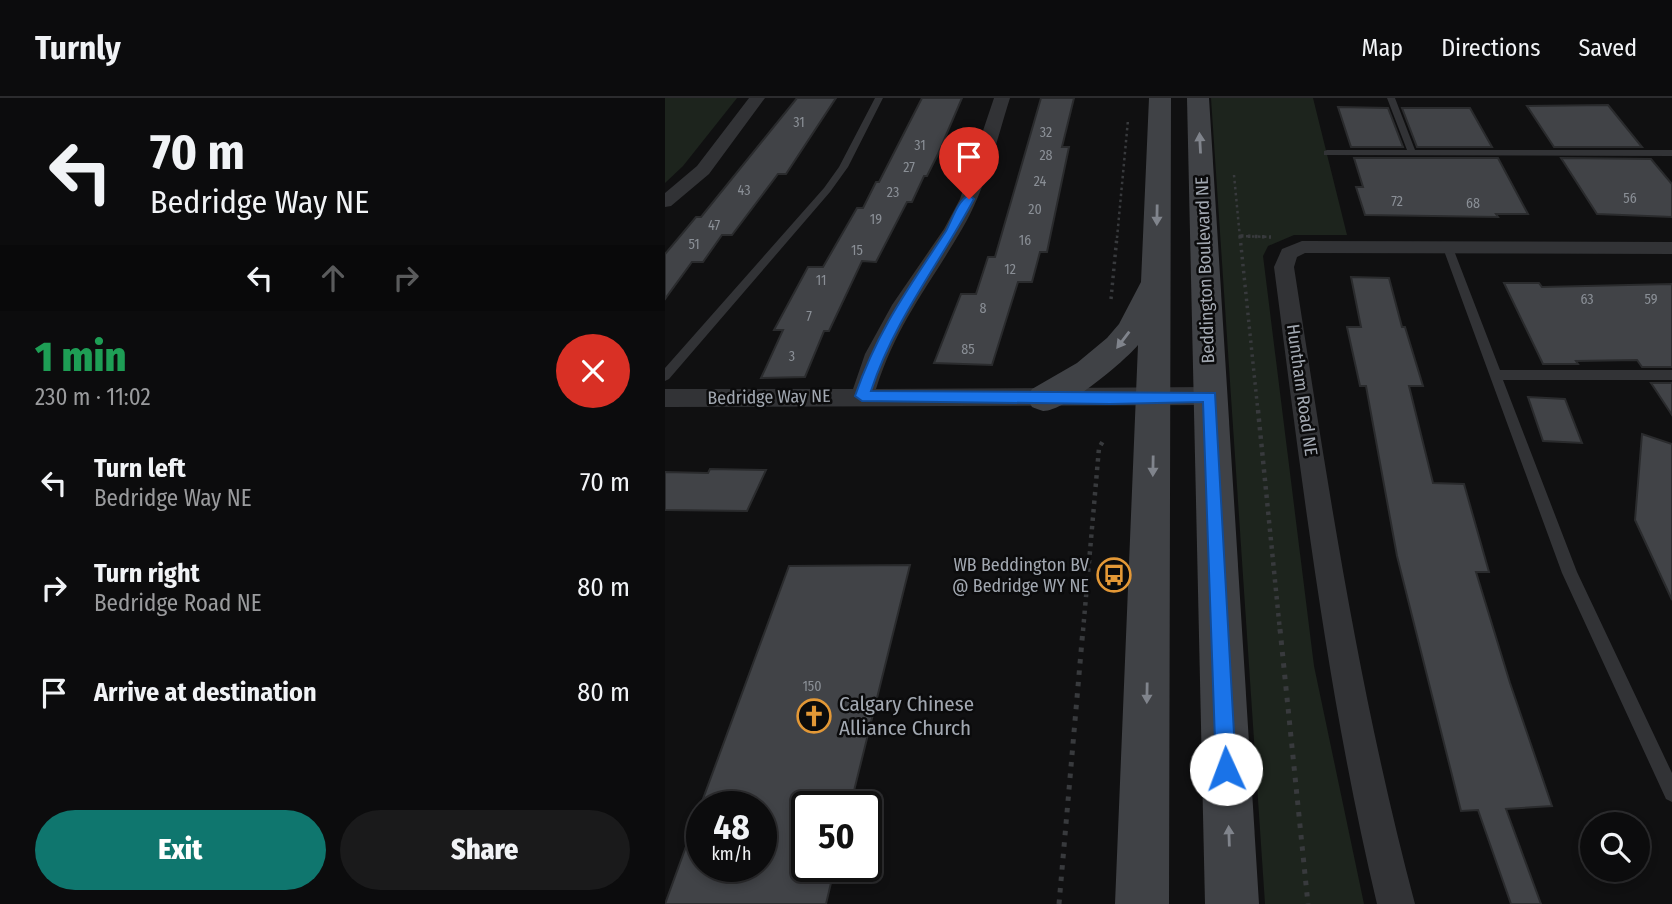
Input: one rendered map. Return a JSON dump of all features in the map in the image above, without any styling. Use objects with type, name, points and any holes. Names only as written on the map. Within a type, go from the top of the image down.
[{"type":"main road","points":[[1142,904],[1160,98]]},
{"type":"main road","name":"Beddington Boulevard NE","points":[[1198,98],[1232,904]]},
{"type":"main road","points":[[1044,398],[1077,379],[1114,351],[1129,334],[1156,280]]},
{"type":"street","points":[[665,202],[702,170],[757,98]]},
{"type":"street","points":[[862,396],[876,354],[902,305],[953,229],[969,199],[1002,98]]},
{"type":"street","name":"Huntham Road NE","points":[[1396,904],[1383,856],[1331,596],[1284,267],[1289,253],[1302,247],[1672,248]]},
{"type":"street","name":"Bedridge Way NE","points":[[665,398],[1210,396]]},
{"type":"lane","points":[[665,376],[828,190],[879,98]]},
{"type":"lane","points":[[1391,98],[1412,153]]},
{"type":"lane","points":[[1327,153],[1672,153]]},
{"type":"lane","points":[[1448,248],[1570,573],[1672,793]]},
{"type":"lane","points":[[1494,375],[1672,375]]},
{"type":"path","points":[[1110,311],[1129,111]]},
{"type":"path","points":[[1233,167],[1308,904]]},
{"type":"path","points":[[1059,904],[1099,448],[1103,441]]},
{"type":"shaded area","points":[[665,98],[737,98],[683,166],[665,183]]},
{"type":"shaded area","points":[[1211,98],[1313,98],[1347,235],[1294,235],[1268,246],[1263,256],[1314,666],[1364,904],[1265,904]]},
{"type":"building","points":[[797,98],[836,98],[786,174],[778,174],[732,235],[722,235],[703,262],[692,262],[665,299],[665,254],[696,217],[701,217]]},
{"type":"building","points":[[922,98],[962,98],[927,176],[924,176],[912,202],[907,202],[876,262],[862,261],[829,331],[824,331],[805,377],[761,378],[783,330],[774,330],[808,267],[823,267],[857,208],[863,208]]},
{"type":"building","points":[[1041,98],[1074,98],[1062,147],[1069,147],[1047,252],[1040,252],[1032,282],[1018,282],[992,365],[934,363],[961,294],[976,294],[988,257],[995,257]]},
{"type":"building","points":[[1608,105],[1642,147],[1554,147],[1527,106]]},
{"type":"building","points":[[1338,107],[1388,108],[1403,147],[1351,147]]},
{"type":"building","points":[[1402,108],[1470,108],[1492,147],[1417,147]]},
{"type":"building","points":[[1354,158],[1498,158],[1528,214],[1496,214],[1498,217],[1365,215],[1356,187],[1363,187]]},
{"type":"building","points":[[1561,158],[1651,159],[1672,184],[1672,217],[1597,214]]},
{"type":"building","points":[[1351,277],[1389,278],[1402,327],[1405,327],[1423,386],[1409,386],[1433,483],[1464,484],[1489,572],[1476,572],[1552,806],[1506,809],[1541,904],[1511,904],[1478,810],[1461,811],[1397,556],[1366,386],[1360,386],[1347,327],[1361,327]]},
{"type":"building","points":[[1504,283],[1539,283],[1542,287],[1672,284],[1672,367],[1642,367],[1637,360],[1543,364]]},
{"type":"building","points":[[1651,383],[1672,383],[1672,415]]},
{"type":"building","points":[[1528,397],[1565,399],[1582,443],[1543,441]]},
{"type":"building","points":[[1642,434],[1672,444],[1672,600],[1635,520]]},
{"type":"building","points":[[710,469],[766,470],[747,511],[665,510],[665,472],[708,473]]},
{"type":"building","name":"Calgary Chinese Alliance Church","points":[[910,565],[854,791],[791,791],[791,882],[831,882],[826,904],[665,904],[686,847],[686,882],[777,882],[777,791],[706,791],[789,566]]},
{"type":"place","name":"WB Beddington BV @ Bedridge WY NE","points":[[1114,575]]},
{"type":"place","name":"Calgary Chinese Alliance Church","points":[[814,716]]},
{"type":"route","points":[[969,199],[953,229],[902,305],[876,354],[862,396],[1110,399],[1210,396],[1226,769]]}]
